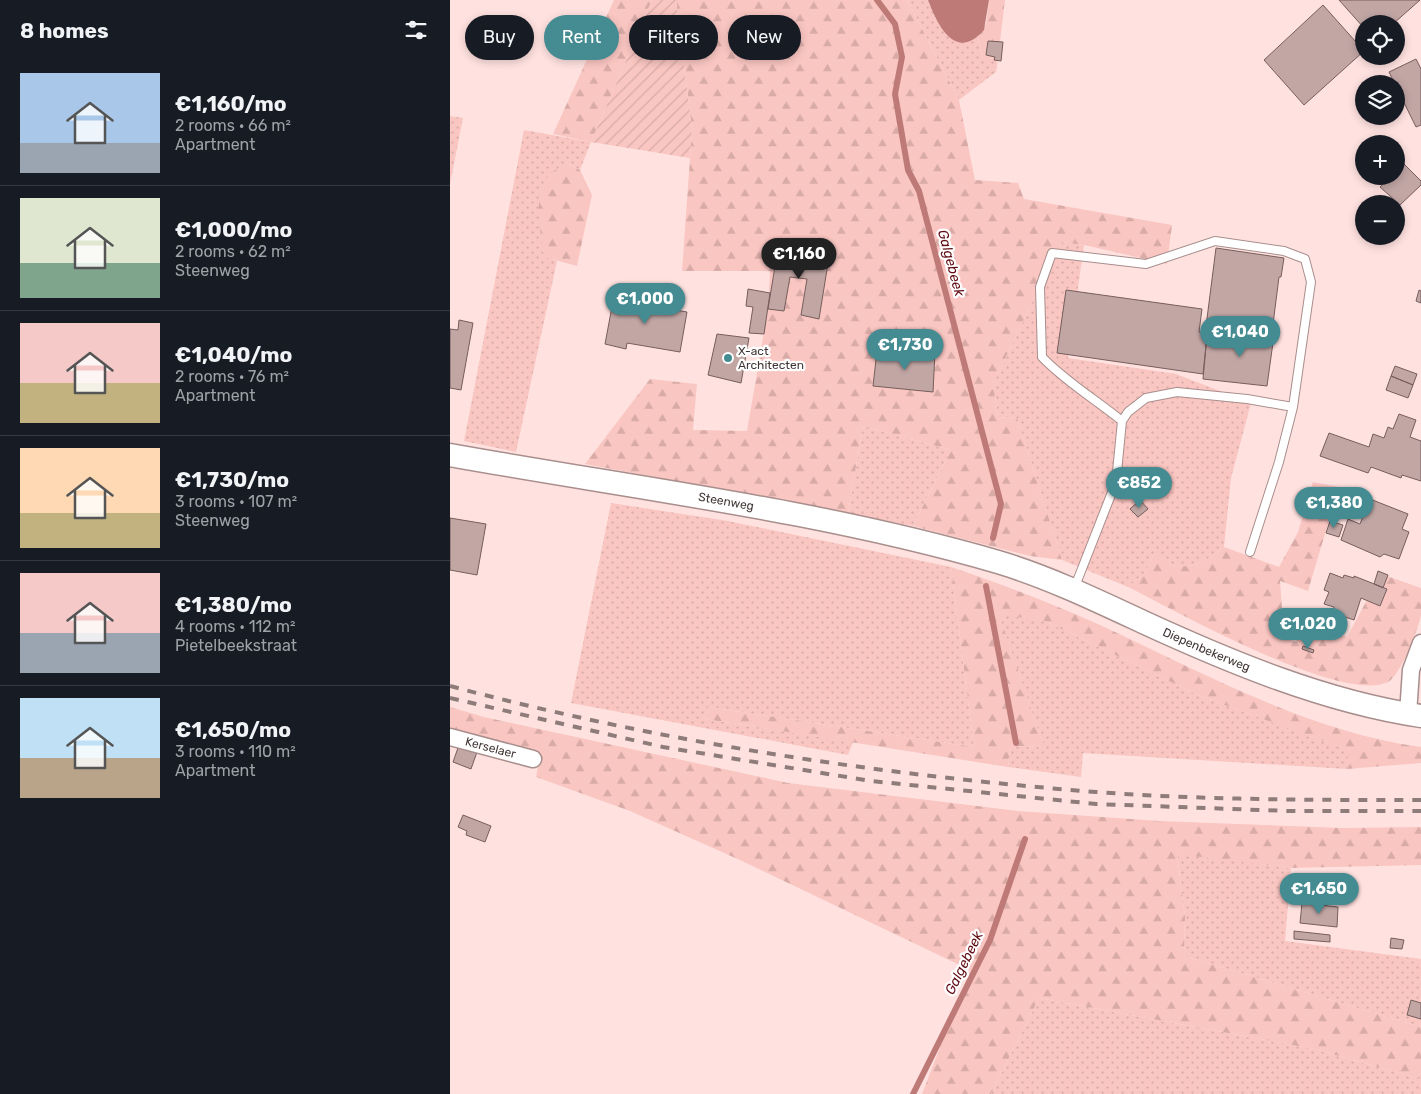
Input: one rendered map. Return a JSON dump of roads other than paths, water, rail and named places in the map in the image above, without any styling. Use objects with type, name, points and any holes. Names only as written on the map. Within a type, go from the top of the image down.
[{"type":"main road","name":"Steenweg","points":[[450,455],[730,502],[888,535],[998,562]]},
{"type":"main road","name":"Diepenbekerweg","points":[[998,562],[1073,591],[1215,654],[1350,702],[1414,715]]},
{"type":"street","points":[[1414,715],[1412,670],[1421,643]]},
{"type":"street","name":"Kerselaer","points":[[450,738],[533,759]]},
{"type":"lane","points":[[1122,421],[1090,395],[1063,379],[1042,357],[1040,287],[1052,253],[1146,264],[1216,241],[1284,251],[1304,259],[1311,282],[1293,407],[1279,462],[1250,552]]},
{"type":"lane","points":[[1073,591],[1116,482],[1122,421],[1128,412],[1146,398],[1177,392],[1247,399],[1293,407]]},
{"type":"waterway","name":"Galgebeek","points":[[877,0],[895,24],[902,57],[895,94],[908,170],[919,191],[1001,504],[993,538]]},
{"type":"waterway","name":"Galgebeek","points":[[986,586],[1016,743]]},
{"type":"waterway","name":"Galgebeek","points":[[913,1094],[990,940],[1025,839]]},
{"type":"railway","points":[[450,686],[529,706],[689,740],[770,754],[933,776],[1096,792],[1177,797],[1421,800]]},
{"type":"railway","points":[[450,698],[663,747],[871,781],[1096,804],[1288,811],[1421,811]]},
{"type":"place","name":"X-act Architecten","points":[[728,358]]}]
